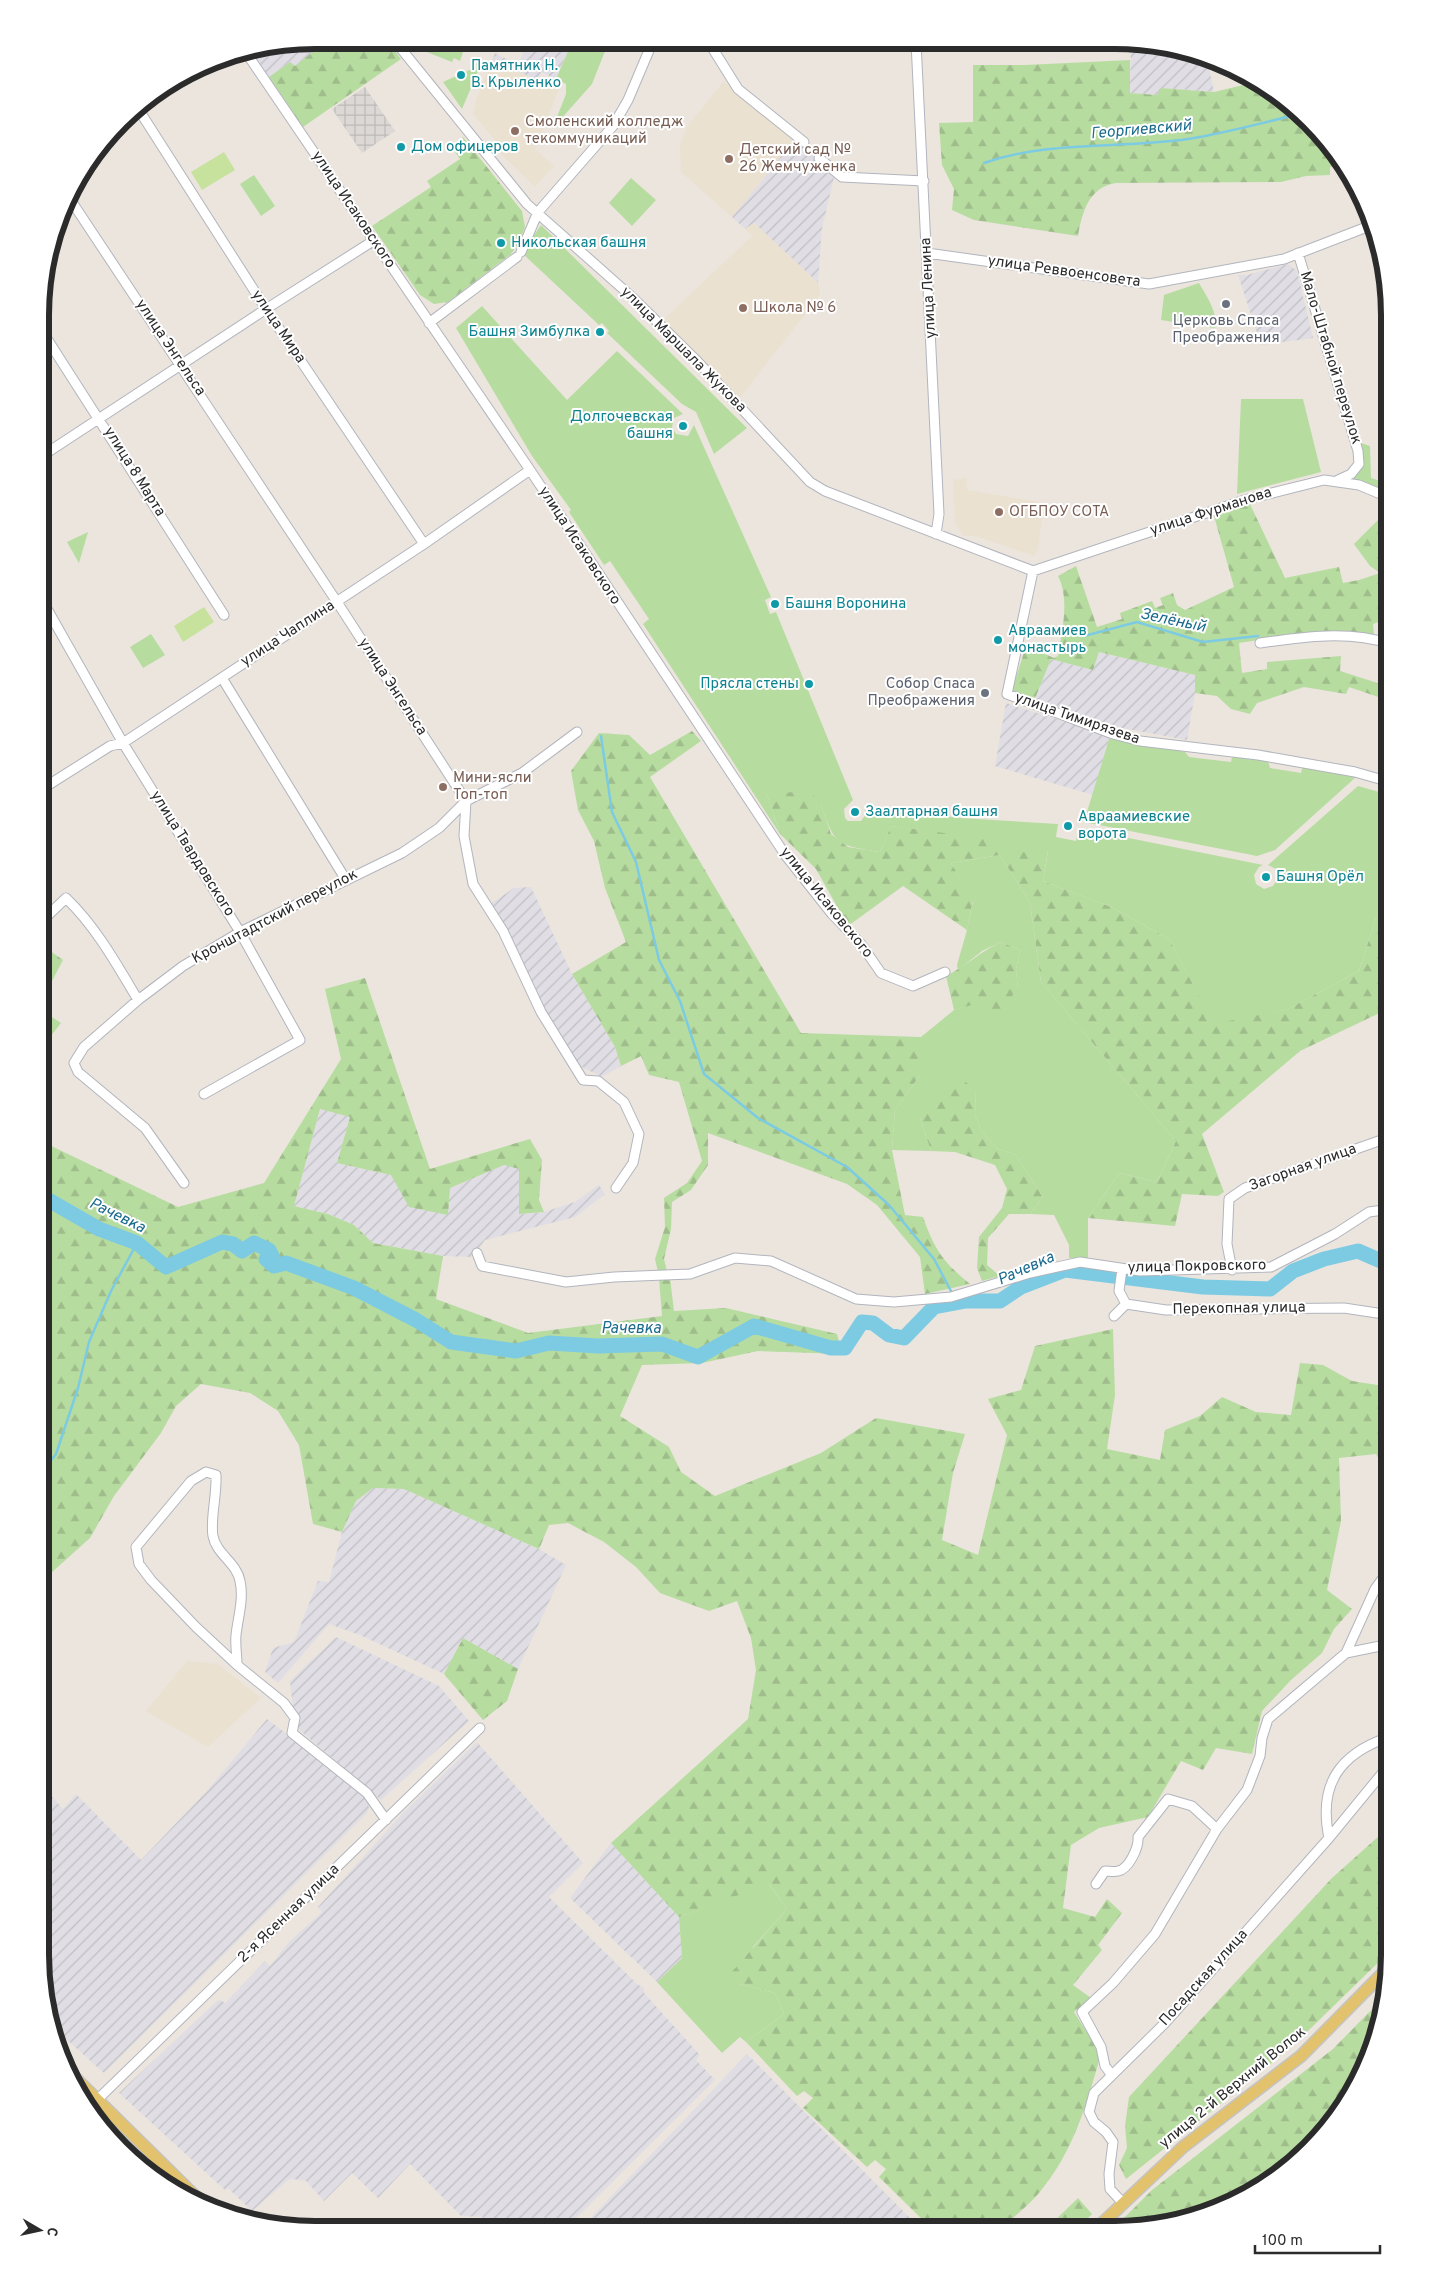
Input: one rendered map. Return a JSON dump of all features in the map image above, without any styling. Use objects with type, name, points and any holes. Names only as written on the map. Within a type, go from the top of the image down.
[{"type":"main road","name":"улица 2-й Верхний Волок","points":[[1104,2221],[1183,2147],[1301,2056],[1381,1975]]},
{"type":"main road","points":[[83,2086],[188,2189]]},
{"type":"main road","points":[[157,2169],[162,2164]]},
{"type":"street","name":"улица Маршала Жукова","points":[[401,49],[512,187],[632,297],[691,355],[810,482],[825,491],[1033,571]]},
{"type":"street","points":[[429,323],[519,255],[538,212],[613,126],[628,100],[650,49]]},
{"type":"street","points":[[713,49],[738,89],[804,142]]},
{"type":"street","name":"улица Ленина","points":[[916,49],[939,514],[936,534]]},
{"type":"street","name":"улица Исаковского","points":[[249,57],[530,470],[786,856],[832,914],[860,944],[881,974],[913,986],[945,972]]},
{"type":"street","name":"улица Мира","points":[[141,114],[266,309],[424,544]]},
{"type":"street","points":[[819,158],[842,177],[924,181]]},
{"type":"street","name":"улица Энгельса","points":[[73,204],[181,364],[466,801]]},
{"type":"street","name":"улица Реввоенсовета","points":[[927,253],[1149,284],[1284,259],[1366,227]]},
{"type":"street","points":[[49,451],[373,241]]},
{"type":"street","name":"Мало-Штабной переулок","points":[[1298,253],[1358,451],[1359,464],[1351,474],[1337,480]]},
{"type":"street","name":"улица 8 Марта","points":[[49,342],[224,614]]},
{"type":"street","name":"улица Чаплина","points":[[49,785],[110,746],[123,743],[424,544],[530,470]]},
{"type":"street","name":"улица Фурманова","points":[[1033,571],[1248,498],[1324,480],[1337,480],[1359,485],[1381,494]]},
{"type":"street","name":"улица Тимирязева","points":[[1033,571],[1007,694],[1113,734],[1140,741],[1258,755],[1354,772],[1381,780]]},
{"type":"street","name":"улица Твардовского","points":[[49,612],[123,743],[240,932],[300,1040],[204,1094]]},
{"type":"street","points":[[1260,643],[1303,636],[1342,636],[1381,641]]},
{"type":"street","points":[[222,678],[346,880]]},
{"type":"street","name":"Кронштадтский переулок","points":[[184,1183],[145,1128],[78,1072],[74,1063],[84,1047],[138,1000],[183,966],[240,932],[402,853],[432,833],[466,801],[522,773],[576,732]]},
{"type":"street","points":[[466,801],[464,836],[473,884],[502,931],[541,1012],[583,1080],[598,1081],[624,1102],[639,1134],[633,1163],[616,1188]]},
{"type":"street","points":[[49,914],[66,898],[83,914],[102,940],[138,1000]]},
{"type":"street","name":"Загорная улица","points":[[1232,1270],[1227,1244],[1229,1199],[1245,1188],[1381,1140]]},
{"type":"street","name":"улица Покровского","points":[[477,1253],[482,1266],[566,1282],[614,1277],[690,1274],[735,1258],[771,1261],[856,1299],[894,1302],[951,1296],[1030,1273],[1080,1262],[1122,1271],[1232,1270],[1272,1267],[1335,1234],[1369,1212],[1381,1210]]},
{"type":"street","points":[[1114,1316],[1126,1304],[1119,1291],[1122,1271]]},
{"type":"street","name":"Перекопная улица","points":[[1126,1304],[1166,1310],[1344,1308],[1381,1314]]},
{"type":"street","points":[[237,1665],[236,1636],[242,1602],[240,1581],[235,1568],[219,1549],[213,1536],[217,1489],[216,1475],[206,1472],[191,1482],[136,1547],[139,1564],[151,1580],[196,1628],[237,1665],[284,1703],[295,1718],[292,1733],[367,1793],[386,1820]]},
{"type":"street","points":[[1111,2074],[1105,2066],[1101,2047],[1082,2012],[1113,1983],[1155,1934],[1217,1829],[1247,1790],[1260,1756],[1262,1738],[1268,1719],[1346,1653],[1375,1589],[1381,1581]]},
{"type":"street","points":[[1346,1653],[1381,1646]]},
{"type":"street","name":"2-я Ясенная улица","points":[[97,2100],[480,1728]]},
{"type":"street","points":[[1329,1838],[1325,1804],[1340,1768],[1355,1752],[1381,1741]]},
{"type":"street","name":"Посадская улица","points":[[1122,2202],[1110,2189],[1109,2174],[1112,2142],[1106,2132],[1094,2122],[1089,2112],[1094,2093],[1111,2074],[1165,2023],[1329,1838],[1381,1776]]},
{"type":"street","points":[[1096,1884],[1105,1871],[1119,1871],[1126,1866],[1139,1844],[1138,1837],[1168,1799],[1192,1806],[1217,1829]]},
{"type":"shaded area","points":[[317,49],[294,67],[290,62],[269,77],[254,56],[280,51]]},
{"type":"shaded area","points":[[525,49],[569,49],[556,79],[541,72],[538,80],[492,61],[495,53],[518,65]]},
{"type":"shaded area","points":[[1131,49],[1167,54],[1209,66],[1214,92],[1162,88],[1157,95],[1130,93]]},
{"type":"shaded area","name":"Смоленский колледж текоммуникаций","points":[[492,61],[559,89],[535,149],[554,166],[535,187],[501,154],[504,151],[473,114],[476,100]]},
{"type":"shaded area","name":"Детский сад № 26 Жемчуженка","points":[[724,81],[795,139],[732,217],[681,172],[680,146],[686,128]]},
{"type":"shaded area","points":[[365,87],[395,131],[362,153],[332,109]]},
{"type":"shaded area","points":[[795,139],[836,169],[822,228],[818,283],[754,223],[745,229],[732,217]]},
{"type":"shaded area","name":"Школа № 6","points":[[754,223],[818,283],[820,295],[739,399],[662,321],[752,236],[745,229]]},
{"type":"shaded area","points":[[1288,264],[1297,271],[1313,338],[1261,345],[1238,275],[1247,275]]},
{"type":"shaded area","name":"ОГБПОУ СОТА","points":[[966,478],[967,490],[1044,503],[1038,549],[1034,556],[975,536],[963,536],[955,522],[953,480]]},
{"type":"shaded area","points":[[1099,652],[1195,675],[1195,693],[1187,740],[1095,723],[1034,701],[1051,659],[1093,670]]},
{"type":"shaded area","points":[[1006,703],[1110,736],[1093,795],[995,766]]},
{"type":"shaded area","points":[[531,887],[572,974],[615,1047],[621,1066],[602,1077],[580,1066],[544,1010],[490,904],[514,888]]},
{"type":"shaded area","points":[[320,1109],[350,1117],[337,1163],[450,1188],[504,1165],[519,1168],[520,1214],[544,1212],[575,1202],[599,1185],[605,1194],[575,1217],[485,1240],[472,1257],[443,1256],[373,1243],[354,1225],[328,1214],[294,1206]]},
{"type":"shaded area","points":[[373,1488],[404,1489],[539,1549],[566,1565],[518,1669],[463,1638],[444,1674],[360,1635],[329,1624],[278,1683],[265,1672],[273,1648],[294,1642],[318,1581],[329,1582],[342,1532],[356,1501]]},
{"type":"shaded area","points":[[336,1637],[439,1686],[469,1721],[381,1800],[295,1726],[290,1681]]},
{"type":"shaded area","points":[[187,1661],[218,1664],[261,1698],[208,1747],[146,1711]]},
{"type":"shaded area","points":[[267,1719],[335,1770],[367,1800],[369,1807],[367,1813],[104,2073],[61,2035],[54,2007],[49,1972],[49,1793],[63,1809],[76,1794],[141,1860],[207,1791]]},
{"type":"shaded area","points":[[477,1742],[583,1863],[549,1897],[637,1984],[644,1988],[644,1993],[700,2055],[696,2060],[715,2080],[573,2221],[486,2221],[482,2217],[461,2216],[410,2164],[378,2198],[352,2173],[324,2201],[306,2181],[293,2179],[288,2180],[252,2211],[228,2188],[225,2190],[119,2093],[219,1999],[225,2003],[265,1961],[270,1966],[289,1942],[322,1912],[318,1907],[403,1813]]},
{"type":"shaded area","points":[[611,1843],[679,1917],[682,1958],[657,1982],[570,1898]]},
{"type":"shaded area","points":[[747,2054],[912,2221],[588,2221]]},
{"type":"green space","points":[[317,49],[394,49],[401,59],[303,127],[269,77],[290,62],[295,66]]},
{"type":"green space","points":[[419,49],[464,49],[460,61],[454,58],[452,62]]},
{"type":"green space","points":[[569,49],[606,49],[592,84],[560,120],[555,122],[566,94],[566,84],[556,79]]},
{"type":"green space","points":[[1130,60],[1130,93],[1157,95],[1161,88],[1214,92],[1248,84],[1277,104],[1303,127],[1336,167],[1330,167],[1330,175],[1306,176],[1281,182],[1116,183],[1107,185],[1093,195],[1088,202],[1078,236],[974,220],[952,210],[954,189],[942,165],[939,123],[973,122],[973,65],[1025,65]]},
{"type":"green space","points":[[477,62],[481,64],[462,109],[443,82],[474,68]]},
{"type":"green space","points":[[463,137],[522,211],[525,227],[518,245],[510,255],[448,302],[434,304],[420,295],[372,226],[431,187],[427,181],[460,159],[451,146]]},
{"type":"green space","points":[[224,152],[235,170],[202,190],[191,172]]},
{"type":"green space","points":[[254,175],[275,206],[261,216],[240,184]]},
{"type":"green space","points":[[631,178],[656,200],[632,226],[609,203]]},
{"type":"green space","points":[[541,225],[747,428],[714,454],[696,412],[682,404],[607,333],[609,331],[602,323],[599,325],[522,253]]},
{"type":"green space","points":[[1199,283],[1213,310],[1216,322],[1215,328],[1161,320],[1164,295]]},
{"type":"green space","points":[[482,306],[567,400],[617,351],[683,414],[674,418],[672,427],[676,434],[688,436],[694,425],[771,597],[765,600],[770,614],[776,612],[853,800],[844,809],[845,818],[848,821],[861,821],[866,814],[865,806],[961,818],[1058,824],[1056,837],[1076,841],[1079,828],[1263,865],[1259,867],[1254,875],[1256,884],[1264,889],[1273,886],[1278,878],[1276,869],[1268,865],[1358,786],[1381,792],[1381,902],[1359,971],[1288,1009],[1214,1025],[1169,939],[1111,907],[1043,881],[1048,851],[1000,855],[931,832],[891,826],[880,852],[846,845],[840,841],[830,829],[821,805],[767,795],[780,834],[643,624],[649,619],[610,561],[604,565],[569,512],[571,510],[532,456],[456,328]]},
{"type":"green space","points":[[1241,399],[1303,399],[1321,472],[1237,494]]},
{"type":"green space","points":[[1361,443],[1370,446],[1371,478],[1381,481],[1381,490],[1349,480],[1360,468]]},
{"type":"green space","points":[[1249,502],[1285,578],[1339,567],[1343,583],[1380,573],[1370,566],[1354,544],[1379,519],[1381,520],[1381,621],[1373,624],[1374,635],[1342,632],[1304,633],[1239,643],[1242,673],[1267,669],[1267,662],[1341,656],[1340,671],[1381,684],[1381,698],[1349,687],[1346,694],[1304,687],[1257,703],[1250,714],[1231,709],[1217,696],[1195,693],[1195,675],[1099,652],[1093,670],[1051,659],[1034,701],[1012,690],[1026,646],[1054,658],[1058,656],[1063,626],[1064,595],[1058,576],[1076,566],[1097,627],[1122,619],[1120,613],[1152,601],[1155,608],[1163,605],[1160,598],[1173,593],[1177,605],[1185,610],[1234,587],[1214,516]]},
{"type":"green space","points":[[88,532],[79,563],[67,542]]},
{"type":"green space","points":[[204,607],[214,622],[183,642],[174,626]]},
{"type":"green space","points":[[151,634],[165,655],[143,668],[130,647]]},
{"type":"green space","points":[[692,731],[701,741],[650,777],[801,1033],[921,1037],[921,1074],[895,1110],[892,1150],[905,1215],[923,1217],[936,1247],[946,1261],[970,1284],[925,1294],[920,1257],[877,1205],[847,1184],[708,1133],[708,1165],[691,1190],[672,1202],[671,1229],[664,1259],[667,1271],[658,1272],[655,1259],[665,1227],[664,1198],[687,1183],[702,1161],[679,1082],[649,1075],[641,1056],[621,1066],[615,1047],[572,974],[626,942],[605,888],[594,841],[578,810],[571,771],[599,733],[629,735],[650,755]]},
{"type":"green space","points":[[1110,736],[1185,752],[1189,757],[1231,762],[1232,757],[1268,761],[1270,768],[1301,773],[1303,766],[1356,777],[1275,850],[1257,856],[1084,822]]},
{"type":"green space","points":[[810,790],[821,805],[831,834],[848,847],[880,852],[891,826],[998,840],[1000,854],[1048,850],[1043,881],[1111,907],[1169,939],[1214,1024],[1288,1009],[1359,971],[1381,902],[1381,1012],[1300,1051],[1202,1134],[1224,1192],[1218,1196],[1182,1194],[1175,1226],[1088,1218],[1119,1173],[1157,1182],[1176,1141],[1041,982],[1030,903],[1000,855],[951,863],[973,900],[967,930],[903,886],[848,926],[816,869],[780,834],[767,795]]},
{"type":"green space","points":[[1000,855],[1030,903],[1041,982],[1176,1141],[1157,1182],[1119,1173],[1088,1218],[1088,1258],[1069,1258],[1069,1245],[1054,1215],[1030,1214],[1043,1197],[1016,1155],[998,1149],[981,1131],[975,1114],[976,1090],[920,1118],[931,1151],[892,1150],[895,1110],[921,1074],[921,1037],[954,1010],[1018,988],[1016,970],[1020,950],[1001,942],[982,951],[958,970],[957,965],[973,901],[951,863]]},
{"type":"green space","points":[[1001,942],[1020,950],[1016,970],[1018,988],[998,1015],[982,1002],[954,1010],[946,976]]},
{"type":"green space","points":[[49,950],[63,960],[49,987]]},
{"type":"green space","points":[[365,978],[430,1169],[530,1139],[542,1160],[539,1200],[544,1212],[519,1214],[519,1169],[504,1165],[450,1188],[448,1215],[409,1207],[391,1175],[337,1163],[350,1117],[320,1109],[294,1206],[328,1214],[354,1225],[373,1243],[443,1256],[436,1299],[528,1333],[662,1316],[659,1278],[670,1278],[674,1311],[726,1308],[837,1334],[842,1354],[758,1351],[702,1363],[642,1365],[620,1416],[669,1447],[681,1472],[715,1496],[821,1453],[876,1418],[965,1434],[953,1473],[942,1540],[978,1555],[1007,1435],[988,1399],[1021,1390],[1035,1346],[1113,1329],[1115,1395],[1107,1449],[1160,1460],[1165,1430],[1200,1416],[1222,1397],[1256,1412],[1291,1415],[1300,1363],[1323,1365],[1352,1381],[1381,1386],[1381,1463],[1376,1454],[1339,1458],[1341,1521],[1327,1590],[1352,1609],[1334,1629],[1322,1653],[1291,1680],[1262,1711],[1252,1754],[1216,1748],[1203,1770],[1181,1761],[1148,1817],[1099,1828],[1071,1845],[1063,1908],[1095,1917],[1107,1899],[1122,1913],[1098,1945],[1102,1950],[1073,1985],[1091,1998],[1074,2012],[1101,2054],[1078,2127],[1061,2161],[1035,2198],[1009,2221],[924,2221],[879,2177],[886,2169],[875,2160],[867,2167],[803,2108],[813,2098],[804,2091],[797,2096],[746,2042],[784,2014],[775,1993],[739,1984],[730,1974],[787,1909],[769,1884],[679,1917],[611,1843],[748,1719],[756,1670],[751,1638],[737,1601],[709,1611],[660,1593],[636,1567],[604,1542],[568,1523],[549,1525],[539,1549],[404,1489],[373,1488],[356,1501],[342,1532],[313,1524],[299,1445],[278,1411],[250,1393],[201,1384],[176,1406],[161,1433],[114,1496],[90,1538],[49,1575],[49,1145],[178,1207],[264,1183],[341,1059],[325,989]]},
{"type":"green space","points":[[49,1015],[61,1023],[49,1039]]},
{"type":"green space","points":[[962,1079],[976,1090],[975,1114],[981,1131],[998,1149],[1016,1155],[1043,1197],[1030,1214],[1009,1214],[988,1238],[987,1265],[1000,1276],[982,1281],[977,1268],[979,1237],[1002,1208],[1007,1189],[995,1165],[955,1152],[931,1151],[920,1118],[932,1098]]},
{"type":"green space","points":[[463,1638],[518,1669],[507,1701],[483,1720],[444,1674]]},
{"type":"green space","points":[[1381,1834],[1381,1960],[1310,2029],[1268,2066],[1126,2179],[1119,2165],[1127,2148],[1125,2126],[1129,2097],[1332,1878]]},
{"type":"green space","points":[[768,1883],[787,1909],[753,1947],[739,1984],[775,1993],[784,2014],[746,2042],[740,2037],[722,2053],[657,1982],[682,1958],[679,1917]]},
{"type":"green space","points":[[1376,2005],[1361,2057],[1346,2088],[1326,2117],[1290,2155],[1248,2186],[1217,2201],[1167,2216],[1121,2221],[1152,2190],[1333,2049]]},
{"type":"green space","points":[[1078,2198],[1092,2214],[1085,2221],[1054,2221]]},
{"type":"waterway","name":"Георгиевский","points":[[984,163],[1034,151],[1188,139],[1291,116]]},
{"type":"waterway","name":"Зелёный","points":[[1084,636],[1137,622],[1203,642],[1258,636]]},
{"type":"waterway","points":[[601,736],[612,812],[636,862],[659,960],[680,1001],[704,1074],[758,1118],[847,1167],[889,1205],[934,1259],[952,1293]]},
{"type":"waterway","name":"Рачевка","points":[[49,1200],[99,1229],[137,1243],[166,1267],[222,1242],[233,1244],[242,1251],[254,1243],[269,1250],[272,1256],[266,1259],[274,1266],[286,1263],[354,1288],[416,1320],[451,1342],[516,1351],[549,1343],[598,1346],[662,1344],[698,1357],[754,1326],[831,1348],[845,1348],[862,1322],[873,1323],[889,1335],[904,1338],[934,1307],[966,1301],[1000,1301],[1021,1287],[1065,1270],[1203,1287],[1270,1289],[1293,1271],[1324,1259],[1358,1251],[1381,1261]]},
{"type":"waterway","points":[[49,1463],[56,1454],[78,1388],[89,1342],[111,1291],[137,1243]]},
{"type":"place","name":"Памятник Н. В. Крыленко","points":[[461,75]]},
{"type":"place","name":"Смоленский колледж текоммуникаций","points":[[515,131]]},
{"type":"place","name":"Дом офицеров","points":[[401,147]]},
{"type":"place","name":"Детский сад № 26 Жемчуженка","points":[[729,159]]},
{"type":"place","name":"Никольская башня","points":[[501,243]]},
{"type":"place","name":"Церковь Спаса Преображения","points":[[1226,304]]},
{"type":"place","name":"Школа № 6","points":[[743,308]]},
{"type":"place","name":"Башня Зимбулка","points":[[600,332]]},
{"type":"place","name":"Долгочевская башня","points":[[683,426]]},
{"type":"place","name":"ОГБПОУ СОТА","points":[[999,512]]},
{"type":"place","name":"Башня Воронина","points":[[775,604]]},
{"type":"place","name":"Авраамиев монастырь","points":[[998,640]]},
{"type":"place","name":"Прясла стены","points":[[809,684]]},
{"type":"place","name":"Собор Спаса Преображения","points":[[985,693]]},
{"type":"place","name":"Мини-ясли Топ-топ","points":[[443,787]]},
{"type":"place","name":"Заалтарная башня","points":[[855,812]]},
{"type":"place","name":"Авраамиевские ворота","points":[[1068,826]]},
{"type":"place","name":"Башня Орёл","points":[[1266,877]]}]
